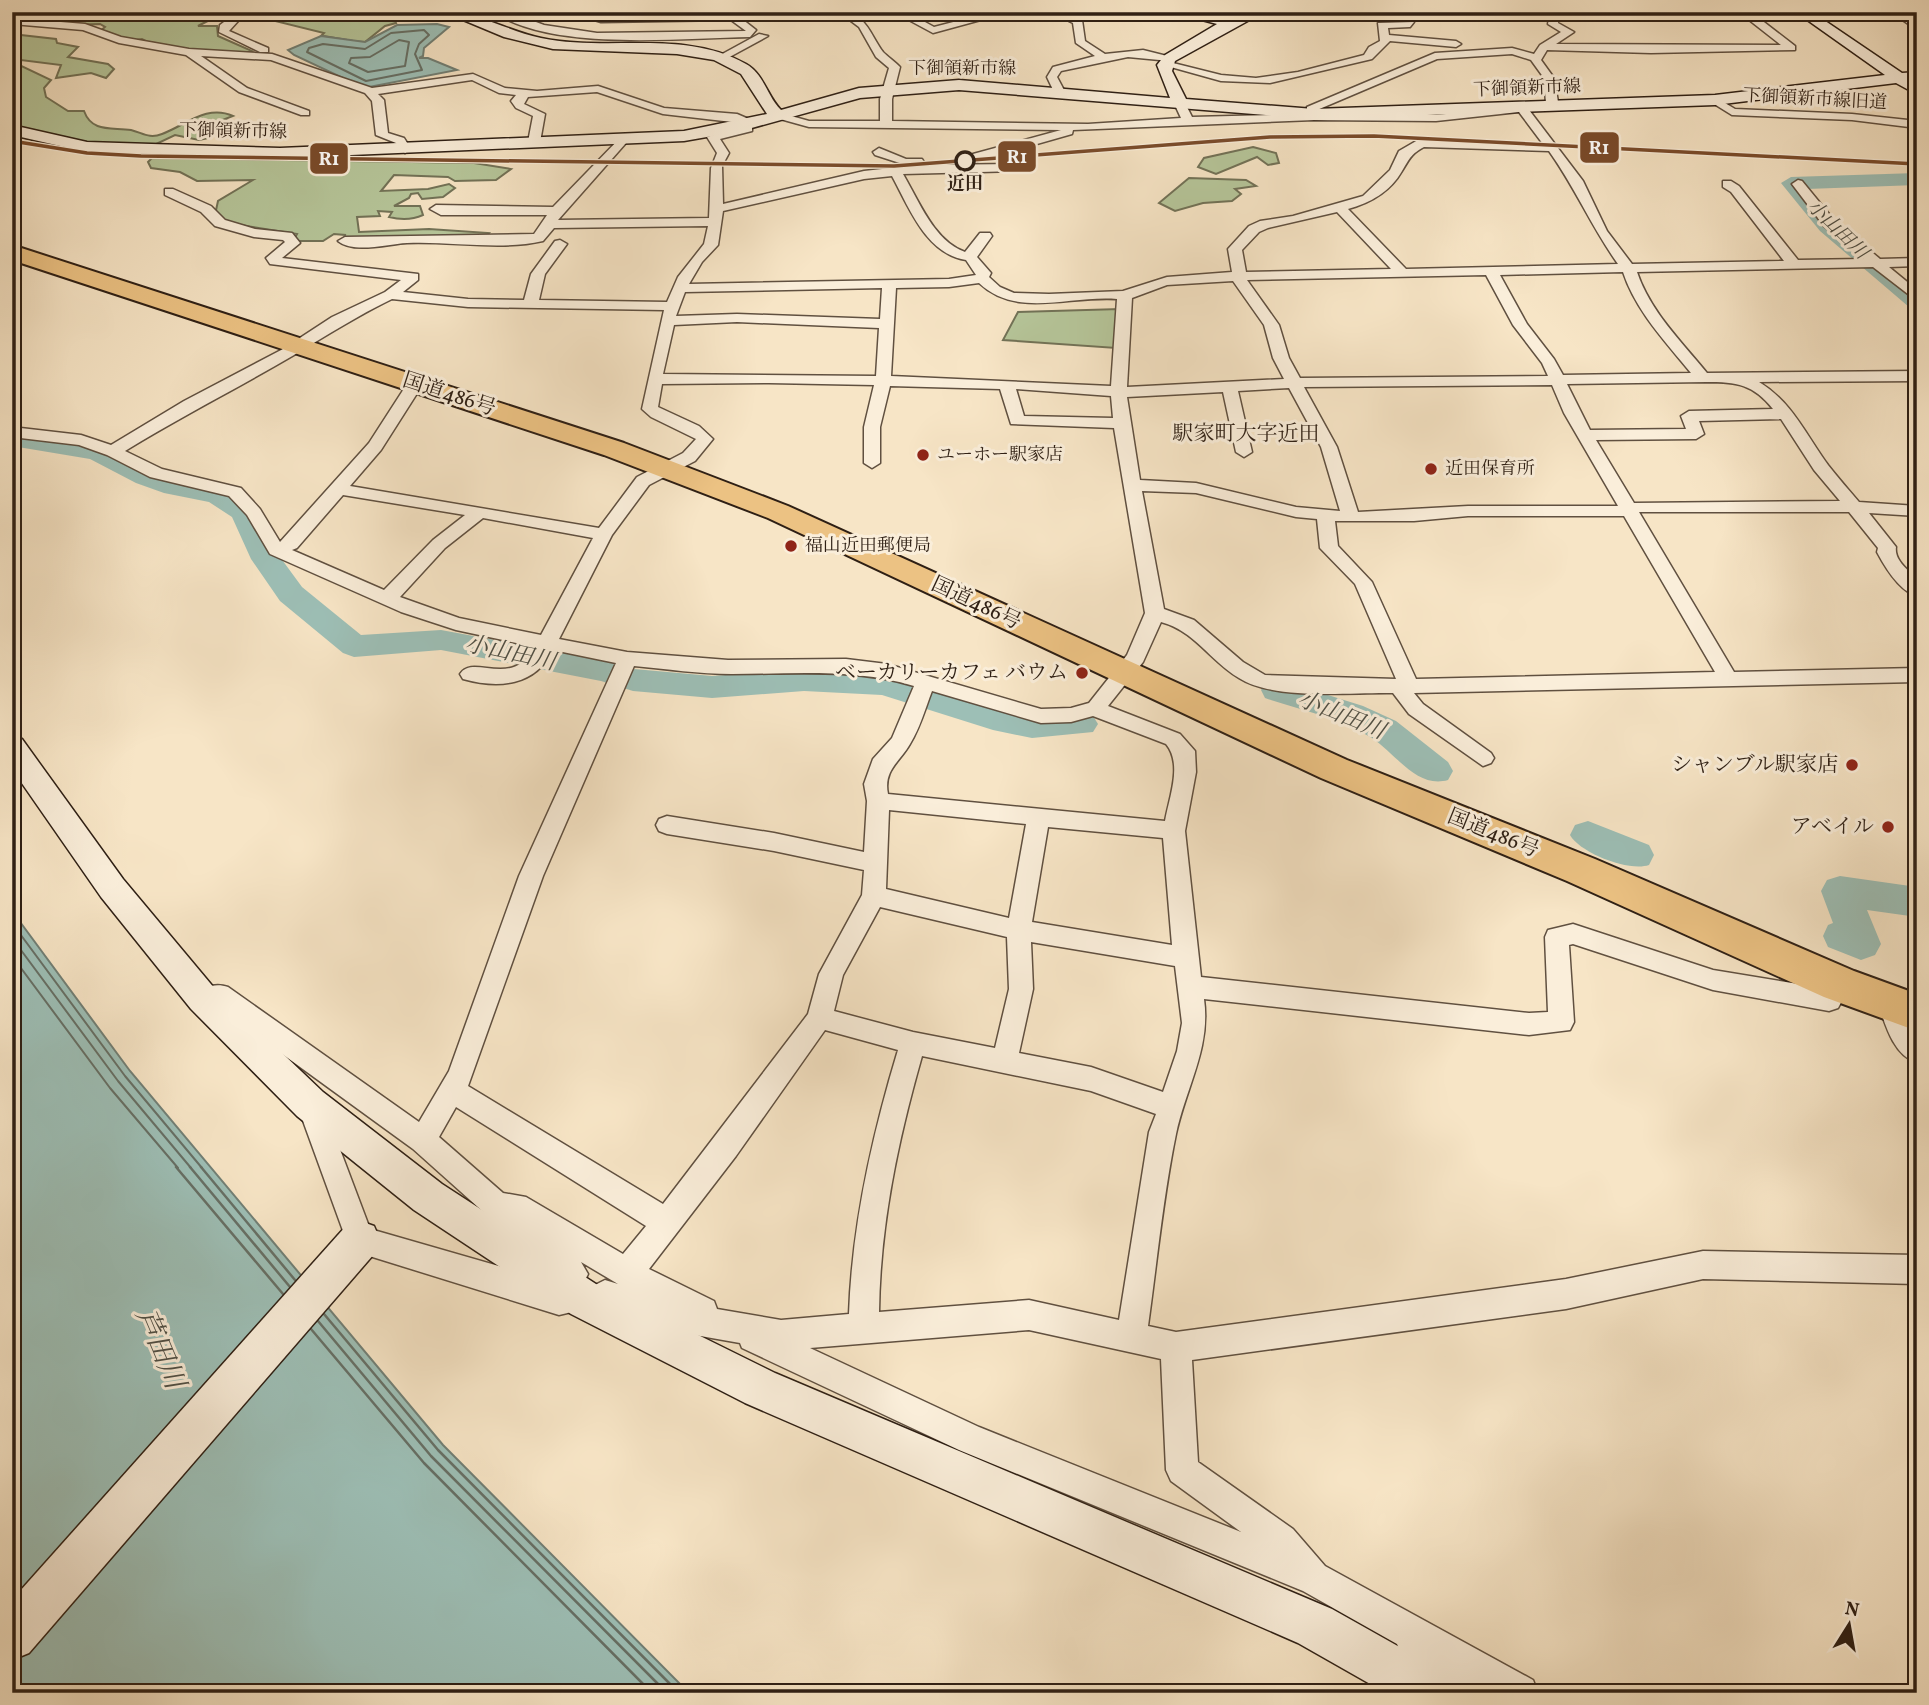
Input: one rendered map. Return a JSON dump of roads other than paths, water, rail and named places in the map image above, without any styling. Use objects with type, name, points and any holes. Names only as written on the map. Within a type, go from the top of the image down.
[{"type":"highway","name":"国道486号","points":[[12,239],[304,340],[679,463],[778,512],[1130,665],[1334,769],[1581,870],[1839,984],[1909,1002]]},
{"type":"highway","name":"国道486号","points":[[12,252],[304,340],[415,384],[679,463]]},
{"type":"highway","name":"国道486号","points":[[1130,665],[1171,670],[1749,925],[1870,974],[1909,1002]]},
{"type":"street","points":[[260,55],[264,50],[224,32],[224,27],[236,18],[261,12]]},
{"type":"street","points":[[451,12],[546,44],[572,48],[670,49],[720,58],[754,76],[763,89],[766,106],[776,115],[810,124],[1088,127],[1314,115],[1459,117],[1522,108],[1577,181],[1601,231],[1629,270],[1636,290],[1652,316],[1703,378]]},
{"type":"street","points":[[499,12],[565,33],[597,36],[750,34],[751,30],[729,15],[612,19],[573,12]]},
{"type":"street","points":[[490,27],[538,12]]},
{"type":"street","points":[[720,58],[754,43],[764,35],[765,27],[746,12]]},
{"type":"street","points":[[844,12],[863,25],[880,55],[893,62],[895,67],[889,90],[886,123]]},
{"type":"street","points":[[903,14],[924,12]]},
{"type":"street","points":[[903,14],[933,30],[1005,12]]},
{"type":"street","points":[[1055,12],[1078,22],[1078,38],[1084,46],[1099,52],[1104,59]]},
{"type":"street","points":[[1179,12],[1229,23]]},
{"type":"street","points":[[1188,121],[1165,71],[1168,61],[1229,23],[1257,12]]},
{"type":"street","points":[[1536,58],[1544,47],[1569,32],[1553,24],[1554,15],[1559,12]]},
{"type":"street","points":[[1544,47],[1651,50],[1791,48],[1744,12]]},
{"type":"street","points":[[1803,12],[1909,77],[1917,91]]},
{"type":"street","points":[[1896,12],[1917,27]]},
{"type":"street","points":[[12,21],[85,27],[119,40],[189,52],[260,55],[370,92],[473,77],[503,91],[525,93],[598,89],[663,111],[737,117],[746,124],[748,129],[713,137],[723,153],[718,165],[716,216],[711,245],[700,254],[670,313],[650,408],[659,416],[699,431],[705,439],[679,463],[643,481],[604,534],[542,651],[515,677],[470,674]]},
{"type":"street","points":[[1377,60],[1386,37],[1382,25],[1410,24]]},
{"type":"street","points":[[1386,37],[1433,44],[1469,44],[1479,51]]},
{"type":"street","points":[[1314,115],[1311,109],[1328,100],[1435,56],[1479,51],[1521,52],[1536,58],[1549,78],[1556,107]]},
{"type":"street","points":[[189,52],[243,90],[305,113]]},
{"type":"street","points":[[1059,92],[1052,76],[1057,69],[1104,59],[1153,53],[1208,76],[1258,81],[1377,60],[1404,71]]},
{"type":"street","name":"下御領新市線","points":[[12,130],[87,147],[280,153],[684,136],[746,124],[859,93],[959,85],[1314,115],[1715,100],[1909,77]]},
{"type":"street","points":[[370,92],[377,100],[382,135],[400,141],[405,149]]},
{"type":"street","points":[[525,93],[517,101],[520,106],[539,114],[534,142]]},
{"type":"street","name":"下御領新市線旧道","points":[[1715,100],[1732,112],[1917,125]]},
{"type":"street","points":[[1447,130],[1464,123],[1459,117]]},
{"type":"street","points":[[1889,121],[1908,136]]},
{"type":"street","points":[[436,209],[553,218],[716,216],[863,175],[955,164],[1088,127]]},
{"type":"street","points":[[345,241],[356,244],[413,239],[498,244],[538,238],[622,140]]},
{"type":"street","points":[[1237,277],[1239,272],[1235,249],[1254,229],[1368,199],[1396,171],[1403,154],[1422,143],[1554,148]]},
{"type":"street","points":[[879,152],[904,163],[1018,167]]},
{"type":"street","points":[[896,172],[936,240],[957,255],[970,257],[984,273],[982,278]]},
{"type":"street","points":[[1727,184],[1735,189],[1795,266]]},
{"type":"street","points":[[1798,184],[1829,223],[1917,297]]},
{"type":"street","points":[[113,451],[190,404],[390,295],[413,277],[275,261],[273,258],[293,243],[287,236],[254,233],[220,223],[206,209],[169,192]]},
{"type":"street","points":[[1338,206],[1403,274]]},
{"type":"street","points":[[970,257],[973,249],[985,236]]},
{"type":"street","points":[[530,305],[538,274],[560,244]]},
{"type":"street","points":[[982,278],[990,289],[1019,298],[1111,293],[1125,296],[1135,289],[1180,280],[1237,277],[1917,262]]},
{"type":"street","points":[[1492,273],[1520,325],[1549,362],[1556,381],[1728,678]]},
{"type":"street","points":[[1237,277],[1266,317],[1280,344],[1281,358],[1329,447],[1351,517]]},
{"type":"street","points":[[681,288],[889,285],[949,283],[982,278]]},
{"type":"street","points":[[872,463],[872,427],[884,381],[889,285]]},
{"type":"street","points":[[390,295],[468,303],[885,324]]},
{"type":"street","points":[[12,432],[81,440],[113,451],[156,473],[235,492],[254,513],[276,550],[387,599],[542,651],[623,671],[846,666],[887,671],[922,690],[1041,716],[1071,715],[1096,708],[1130,665],[1155,613],[1121,423],[1119,392],[1125,296]]},
{"type":"street","points":[[654,379],[1007,384],[1119,392],[1297,384],[1556,381],[1578,378],[1917,376]]},
{"type":"street","points":[[1744,378],[1770,395],[1820,466],[1887,547],[1886,552],[1894,567],[1917,590]]},
{"type":"street","points":[[276,550],[291,544],[340,489],[375,446],[415,384]]},
{"type":"street","points":[[1007,384],[1017,421],[1121,423]]},
{"type":"street","points":[[1230,388],[1244,452]]},
{"type":"street","points":[[1587,435],[1696,434],[1689,416],[1785,414]]},
{"type":"street","points":[[1132,485],[1209,490],[1296,512],[1351,517],[1630,509],[1643,506],[1789,505],[1917,511]]},
{"type":"street","points":[[340,489],[604,534]]},
{"type":"street","points":[[387,599],[439,544],[478,512]]},
{"type":"street","points":[[1325,515],[1329,548],[1363,582],[1406,679],[1403,695],[1416,709],[1483,758]]},
{"type":"street","points":[[1155,613],[1187,624],[1238,670],[1254,680],[1273,684],[1404,686],[1917,675]]},
{"type":"street","points":[[423,1140],[452,1090],[531,876],[623,671]]},
{"type":"street","points":[[628,1273],[726,1147],[819,1018],[831,974],[874,896],[873,863],[878,801],[876,784],[881,765],[901,742],[922,690]]},
{"type":"street","points":[[1096,708],[1108,716],[1138,724],[1173,739],[1184,751],[1185,772],[1174,831],[1180,915],[1195,1023],[1163,1132],[1132,1338]]},
{"type":"street","points":[[12,746],[112,888],[203,999],[310,1104],[428,1197],[588,1296],[760,1388],[1315,1626],[1434,1693]]},
{"type":"street","points":[[878,801],[1174,831]]},
{"type":"street","points":[[1005,1059],[1021,989],[1019,930],[1038,818]]},
{"type":"street","points":[[667,825],[774,842],[873,863]]},
{"type":"street","points":[[874,896],[1019,930],[1187,958]]},
{"type":"street","points":[[1192,987],[1530,1024],[1561,1022],[1557,937],[1573,934],[1713,980],[1829,1000],[1839,984]]},
{"type":"street","points":[[203,999],[219,995],[423,1140],[496,1206],[588,1296]]},
{"type":"street","points":[[1909,1002],[1899,1029],[1917,1052]]},
{"type":"street","points":[[819,1018],[914,1043],[1005,1059],[1091,1079],[1171,1107]]},
{"type":"street","points":[[864,1328],[863,1285],[890,1119],[914,1043]]},
{"type":"street","points":[[452,1090],[666,1222]]},
{"type":"street","points":[[310,1104],[360,1240]]},
{"type":"street","points":[[496,1206],[516,1207],[628,1273],[734,1328],[970,1439],[1315,1579],[1520,1693]]},
{"type":"street","points":[[360,1240],[559,1300],[588,1296],[734,1328],[780,1335],[1029,1315],[1177,1348],[1566,1294],[1703,1265],[1917,1270]]},
{"type":"street","points":[[12,1636],[360,1240]]},
{"type":"street","points":[[1177,1348],[1182,1470],[1281,1541],[1315,1579]]},
{"type":"street","points":[[1379,1614],[1469,1693]]},
{"type":"water","points":[[437,24],[449,27],[424,48],[423,56],[419,58],[428,58],[457,70],[364,88],[288,50],[321,36],[365,42],[397,25]]},
{"type":"water","name":"芦田川","points":[[12,911],[130,1071],[443,1445],[689,1693],[12,1693]]},
{"type":"waterway","name":"小山田川","points":[[1917,179],[1791,183],[1828,226],[1917,302]]},
{"type":"waterway","name":"小山田川","points":[[12,438],[97,452],[146,477],[174,487],[218,495],[244,512],[266,559],[291,594],[354,646],[441,640],[604,671],[633,680],[712,687],[804,680],[883,684],[993,718],[1032,726],[1081,724]]},
{"type":"waterway","name":"小山田川","points":[[1277,690],[1351,714],[1384,730],[1436,771]]},
{"type":"waterway","name":"小山田川","points":[[1588,835],[1636,855]]},
{"type":"waterway","name":"小山田川","points":[[1842,936],[1861,944],[1840,891],[1917,902]]},
{"type":"place","name":"近田","points":[[965,161]]},
{"type":"place","name":"ユーホー駅家店","points":[[923,455]]},
{"type":"place","name":"近田保育所","points":[[1431,469]]},
{"type":"place","name":"福山近田郵便局","points":[[791,546]]},
{"type":"place","name":"ベーカリーカフェ バウム","points":[[1082,673]]},
{"type":"place","name":"シャンブル駅家店","points":[[1852,765]]},
{"type":"place","name":"アベイル","points":[[1888,827]]},
{"type":"district","name":"駅家町大字近田","points":[[1246,434]]}]
